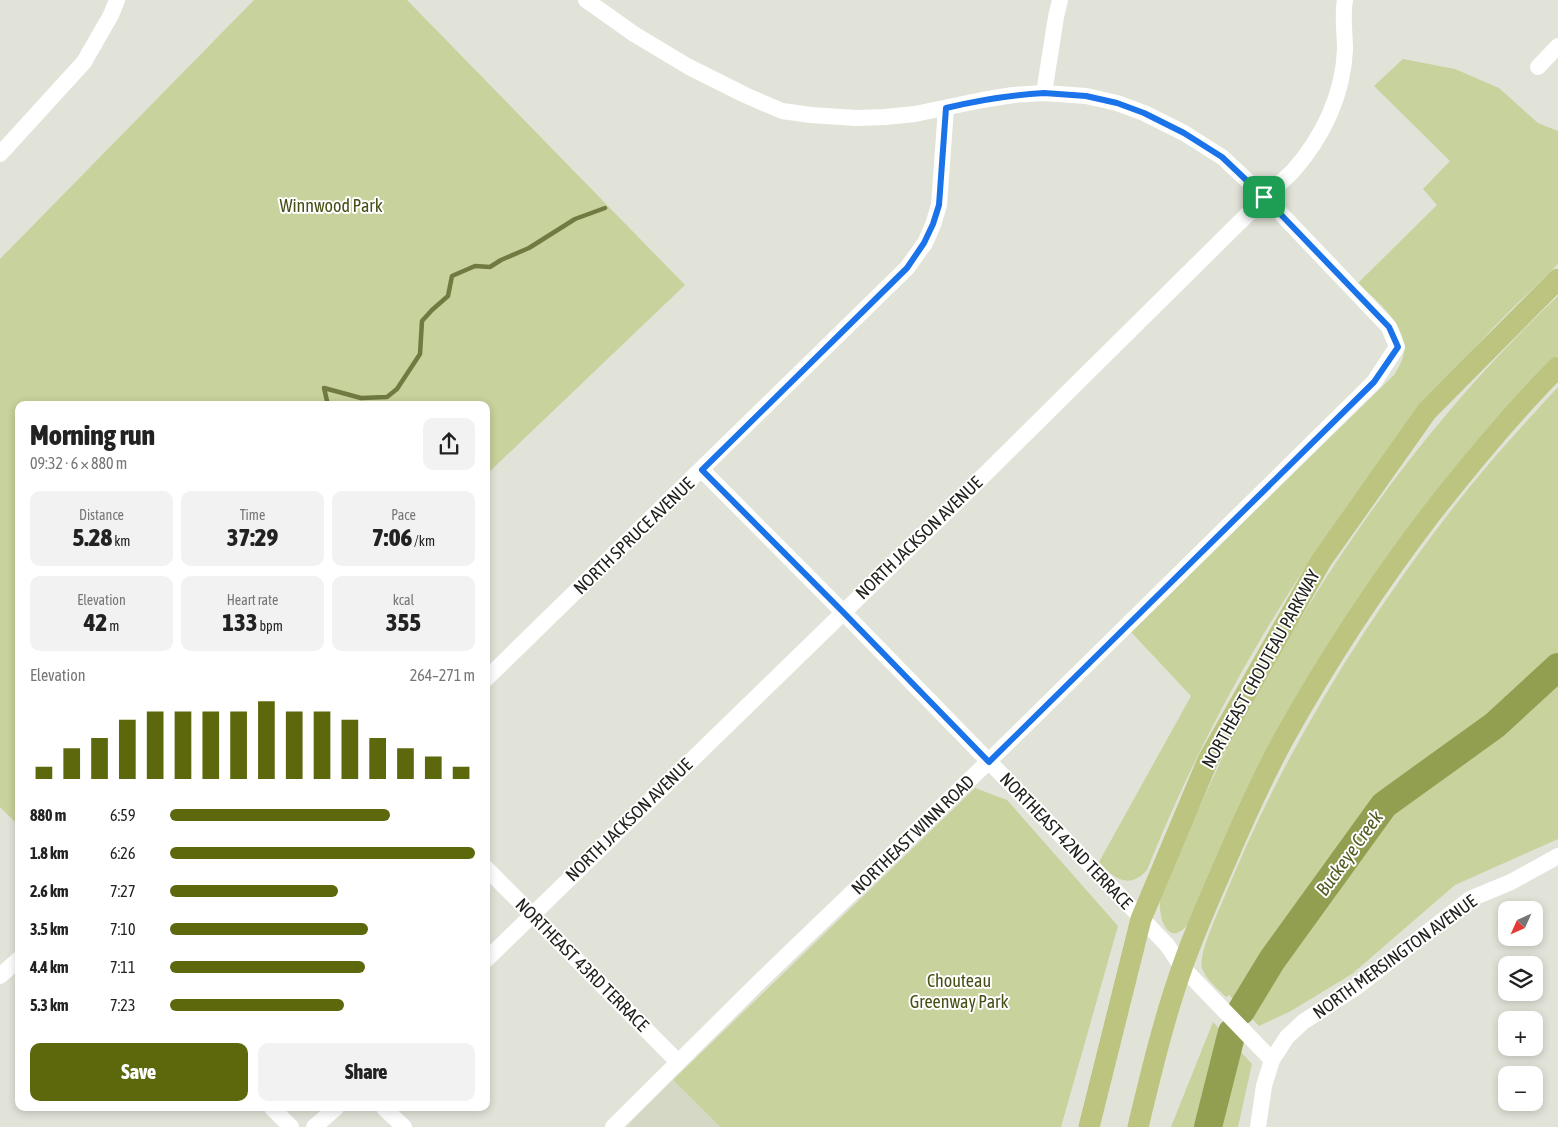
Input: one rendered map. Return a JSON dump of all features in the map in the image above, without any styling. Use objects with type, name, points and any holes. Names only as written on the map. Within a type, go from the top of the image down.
[{"type":"main road","name":"NORTHEAST CHOUTEAU PARKWAY","points":[[1088,1127],[1141,919],[1208,760],[1321,561],[1427,411],[1558,280]]},
{"type":"main road","points":[[1138,1127],[1182,967],[1202,915],[1246,815],[1283,741],[1328,662],[1403,551],[1470,463],[1526,399],[1558,367]]},
{"type":"street","points":[[0,154],[84,62],[111,15],[117,0]]},
{"type":"street","points":[[586,0],[634,34],[689,66],[745,95],[782,111],[856,118],[915,114],[1013,95],[1044,93],[1086,96],[1117,103],[1144,113],[1184,133],[1222,157],[1264,197]]},
{"type":"street","points":[[1044,93],[1060,0]]},
{"type":"street","name":"NORTH JACKSON AVENUE","points":[[490,956],[961,498],[1298,165],[1310,150],[1325,125],[1336,98],[1343,69],[1345,50],[1345,0]]},
{"type":"street","points":[[1538,67],[1558,46]]},
{"type":"street","name":"NORTH SPRUCE AVENUE","points":[[490,675],[907,268],[924,243],[939,205],[946,108]]},
{"type":"street","name":"NORTHEAST WINN ROAD","points":[[613,1127],[989,762],[1374,382],[1398,347],[1389,327],[1264,197]]},
{"type":"street","name":"NORTHEAST 42ND TERRACE","points":[[702,470],[843,612],[1141,919],[1167,946],[1182,967],[1272,1060]]},
{"type":"street","name":"NORTH MERSINGTON AVENUE","points":[[1272,1060],[1286,1037],[1303,1022],[1358,986],[1470,899],[1511,882],[1558,856]]},
{"type":"street","name":"NORTHEAST 43RD TERRACE","points":[[490,872],[678,1062]]},
{"type":"street","points":[[0,976],[15,963]]},
{"type":"street","points":[[1258,1127],[1264,1086],[1272,1060]]},
{"type":"street","points":[[275,1111],[291,1127]]},
{"type":"street","points":[[314,1127],[333,1111]]},
{"type":"street","points":[[387,1111],[404,1127]]},
{"type":"shaded area","points":[[673,1080],[720,1127],[626,1127]]},
{"type":"green space","name":"Winnwood Park","points":[[254,0],[407,0],[685,285],[490,471],[490,401],[15,401],[15,822],[0,807],[0,259]]},
{"type":"green space","points":[[1403,59],[1455,69],[1499,88],[1538,123],[1558,131],[1558,264],[1492,329],[1431,399],[1381,460],[1335,524],[1291,590],[1250,657],[1178,797],[1147,870],[1134,880],[1122,880],[1110,873],[1099,862],[1191,696],[1131,632],[1394,375],[1402,360],[1404,353],[1403,340],[1395,321],[1358,283],[1437,205],[1423,189],[1450,161],[1374,86]]},
{"type":"green space","points":[[1558,296],[1558,355],[1534,379],[1420,513],[1191,920],[1184,929],[1177,933],[1171,933],[1163,923],[1160,898],[1222,758],[1263,681],[1341,554],[1407,463],[1479,376]]},
{"type":"green space","points":[[1558,387],[1558,839],[1455,885],[1352,974],[1291,1011],[1259,1026],[1229,995],[1226,997],[1212,984],[1202,968],[1203,952],[1210,931],[1249,841],[1273,790],[1328,691],[1389,596],[1468,489]]},
{"type":"green space","name":"Chouteau Greenway Park","points":[[975,788],[1007,800],[1118,926],[1061,1127],[720,1127],[673,1080]]},
{"type":"green space","points":[[1213,1022],[1252,1064],[1238,1127],[1171,1127]]},
{"type":"waterway","points":[[327,401],[324,388],[361,398],[387,397],[397,389],[420,354],[422,321],[448,296],[452,276],[475,266],[490,267],[529,248],[575,219],[605,208]]},
{"type":"waterway","name":"Buckeye Creek","points":[[1241,1011],[1272,960],[1384,805],[1495,725],[1558,667]]},
{"type":"waterway","name":"Buckeye Creek","points":[[1208,1127],[1232,1032]]},
{"type":"route","points":[[1044,93],[1086,96],[1117,103],[1144,113],[1184,133],[1222,157],[1264,197],[1389,327],[1398,347],[1374,382],[989,762],[702,470],[913,260],[933,224],[939,205],[946,108],[1013,95],[1044,93]]}]
